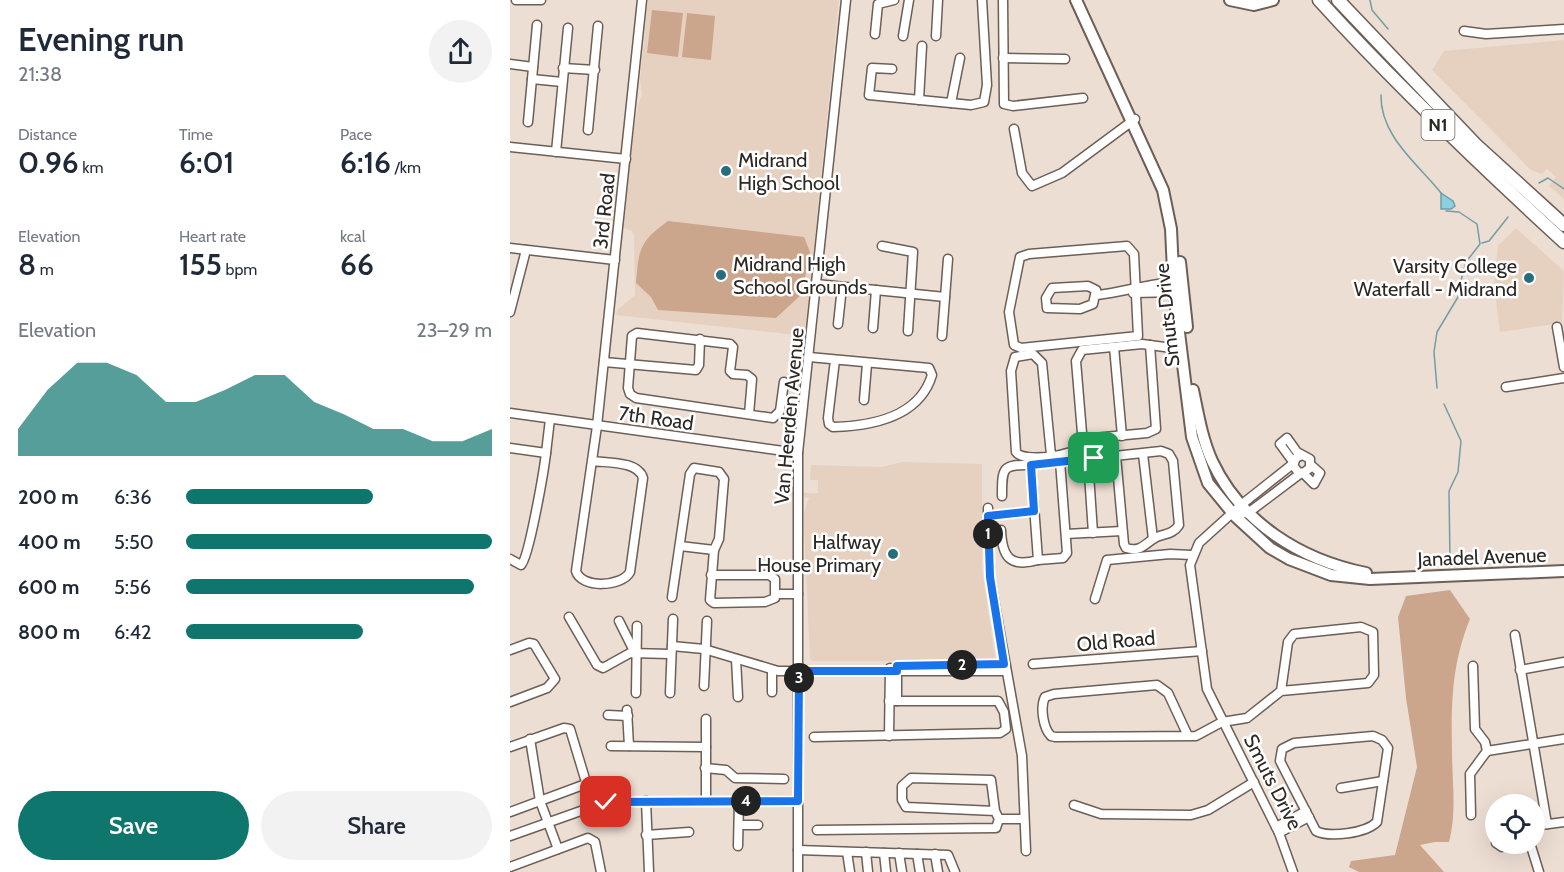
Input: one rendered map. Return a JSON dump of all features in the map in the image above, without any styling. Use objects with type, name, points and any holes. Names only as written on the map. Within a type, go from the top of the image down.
[{"type":"highway","name":"N1","points":[[1319,0],[1382,70],[1467,153],[1564,242]]},
{"type":"highway","name":"N1","points":[[1338,0],[1475,144],[1564,225]]},
{"type":"main road","name":"Smuts Drive","points":[[1076,0],[1131,117],[1166,183],[1176,228],[1179,321],[1192,437],[1208,483],[1236,517]]},
{"type":"main road","points":[[1230,0],[1254,5],[1273,0]]},
{"type":"main road","name":"Smuts Drive","points":[[1178,287],[1192,388],[1203,438],[1222,481],[1244,509]]},
{"type":"main road","name":"Janadel Avenue","points":[[1244,509],[1280,540],[1320,561],[1365,573],[1401,578]]},
{"type":"main road","name":"Janadel Avenue","points":[[1236,517],[1270,548],[1303,565],[1331,575],[1351,578],[1401,578],[1564,571]]},
{"type":"street","points":[[516,0],[541,0]]},
{"type":"street","name":"3rd Road","points":[[593,461],[632,467],[640,471],[643,478],[630,572],[626,579],[618,581],[585,582],[577,575],[597,426],[642,0]]},
{"type":"street","name":"Van Heerden Avenue","points":[[798,872],[798,453],[846,0]]},
{"type":"street","points":[[875,34],[878,4],[894,0]]},
{"type":"street","points":[[903,36],[909,0]]},
{"type":"street","points":[[936,36],[938,0]]},
{"type":"street","points":[[892,69],[872,68],[868,94],[978,104],[985,98],[987,85],[982,0]]},
{"type":"street","points":[[1003,0],[1002,100],[1006,105],[1083,98]]},
{"type":"street","points":[[528,122],[537,25]]},
{"type":"street","points":[[588,130],[598,26]]},
{"type":"street","points":[[556,152],[568,28]]},
{"type":"street","points":[[1464,31],[1486,34],[1564,29]]},
{"type":"street","points":[[919,100],[922,46]]},
{"type":"street","points":[[951,103],[960,58]]},
{"type":"street","points":[[1003,58],[1065,59]]},
{"type":"street","points":[[510,64],[533,67]]},
{"type":"street","points":[[563,68],[595,70]]},
{"type":"street","points":[[532,79],[562,82]]},
{"type":"street","points":[[1014,129],[1022,173],[1032,186],[1062,173],[1131,117]]},
{"type":"street","points":[[510,147],[626,159]]},
{"type":"street","points":[[882,246],[913,252],[908,331]]},
{"type":"street","points":[[1127,246],[1134,254],[1134,290],[1139,328],[1135,338],[1021,348],[1014,345],[1010,301],[1017,264],[1022,256],[1127,246]]},
{"type":"street","points":[[510,248],[615,260]]},
{"type":"street","points":[[510,312],[526,250]]},
{"type":"street","points":[[942,336],[948,259]]},
{"type":"street","points":[[816,284],[945,297]]},
{"type":"street","points":[[1088,286],[1095,289],[1097,295],[1095,302],[1089,307],[1051,310],[1046,306],[1047,294],[1052,288],[1088,286]]},
{"type":"street","points":[[838,324],[842,287]]},
{"type":"street","points":[[1097,295],[1178,287]]},
{"type":"street","points":[[873,328],[876,290]]},
{"type":"street","points":[[1172,344],[1178,336],[1179,321]]},
{"type":"street","points":[[1557,327],[1564,367]]},
{"type":"street","points":[[749,414],[752,379],[747,375],[733,374],[730,371],[732,346],[725,342],[637,333],[631,338],[628,388],[636,398],[773,418],[778,416],[784,382]]},
{"type":"street","points":[[604,362],[698,370],[700,339]]},
{"type":"street","points":[[1051,455],[1042,363],[1033,354],[1016,356],[1011,371],[1016,452],[1023,458],[1075,453],[1081,448],[1083,439],[1076,358],[1084,349],[1172,344]]},
{"type":"street","points":[[1172,344],[1186,383]]},
{"type":"street","points":[[1083,439],[1147,434],[1156,429],[1151,345]]},
{"type":"street","points":[[1114,347],[1122,436]]},
{"type":"street","points":[[809,357],[929,368],[932,378],[915,403],[880,422],[833,427],[828,422],[834,360]]},
{"type":"street","points":[[864,400],[867,364]]},
{"type":"street","points":[[1506,387],[1564,378]]},
{"type":"street","name":"7th Road","points":[[510,413],[798,453]]},
{"type":"street","points":[[510,559],[521,566],[527,558],[534,512],[540,498],[550,419]]},
{"type":"street","points":[[1287,438],[1302,455],[1310,459],[1311,465],[1320,473],[1314,484],[1294,468],[1293,463],[1280,444],[1287,438]]},
{"type":"street","points":[[510,448],[546,453]]},
{"type":"street","points":[[1002,496],[1002,475],[1005,468],[1014,465],[1031,465],[1060,461],[1089,459],[1116,456],[1166,452],[1172,458],[1179,525],[1171,534],[1153,539],[1145,547],[1128,549],[1125,546],[1116,456]]},
{"type":"street","points":[[1143,454],[1153,539]]},
{"type":"street","points":[[1095,599],[1107,560],[1170,554],[1192,555],[1199,543],[1236,517],[1302,455]]},
{"type":"street","points":[[1089,459],[1093,533]]},
{"type":"street","points":[[1001,530],[1002,549],[1009,558],[1020,562],[1064,557],[1067,553],[1060,461]]},
{"type":"street","points":[[1031,465],[1038,560]]},
{"type":"street","points":[[1244,509],[1311,465]]},
{"type":"street","points":[[672,597],[690,474],[696,468],[719,472],[724,479],[719,542],[714,550],[711,575],[709,598],[714,603],[765,602],[774,599],[776,594],[775,579],[769,574],[711,575]]},
{"type":"street","points":[[1027,851],[1022,756],[990,577],[988,512],[1034,511]]},
{"type":"street","points":[[1066,534],[1122,531]]},
{"type":"street","points":[[680,546],[714,550]]},
{"type":"street","name":"Smuts Drive","points":[[1192,555],[1192,582],[1207,689],[1277,830],[1293,872]]},
{"type":"street","points":[[776,594],[798,594]]},
{"type":"street","points":[[569,617],[601,668],[628,653],[706,649],[772,670],[1005,668]]},
{"type":"street","points":[[670,693],[673,619]]},
{"type":"street","points":[[619,621],[636,653]]},
{"type":"street","points":[[704,686],[707,621]]},
{"type":"street","points":[[636,693],[637,626]]},
{"type":"street","points":[[1188,736],[1168,693],[1157,685],[1054,694],[1043,700],[1047,730],[1051,736],[1188,736],[1203,734],[1221,719],[1251,714],[1281,691],[1368,683],[1374,675],[1373,632],[1360,627],[1294,634],[1288,642],[1281,691]]},
{"type":"street","points":[[1515,635],[1546,824],[1564,822]]},
{"type":"street","points":[[510,650],[529,643],[534,644],[555,679],[547,688],[510,702]]},
{"type":"street","name":"Old Road","points":[[1033,664],[1202,651]]},
{"type":"street","points":[[736,659],[738,697]]},
{"type":"street","points":[[1520,670],[1564,662]]},
{"type":"street","points":[[1473,666],[1475,729],[1485,742],[1487,751]]},
{"type":"street","points":[[889,736],[893,701],[893,668]]},
{"type":"street","points":[[772,670],[772,692]]},
{"type":"street","points":[[814,737],[1000,733],[1006,729],[1004,712],[998,701],[893,701]]},
{"type":"street","points":[[608,715],[628,713],[629,746]]},
{"type":"street","points":[[706,719],[706,800]]},
{"type":"street","points":[[510,747],[564,728],[570,729],[586,776],[584,785],[510,812]]},
{"type":"street","points":[[1380,737],[1388,748],[1379,817],[1371,828],[1322,834],[1313,829],[1307,814],[1281,761],[1282,749],[1289,744],[1380,737]]},
{"type":"street","points":[[1471,815],[1470,774],[1487,751],[1564,739]]},
{"type":"street","points":[[530,740],[540,801],[558,849]]},
{"type":"street","points":[[611,746],[706,747]]},
{"type":"street","points":[[705,768],[726,770],[735,778],[784,779]]},
{"type":"street","points":[[818,830],[992,830],[996,828],[997,815],[993,785],[988,778],[910,778],[902,786],[902,802],[910,808],[997,815],[1024,819]]},
{"type":"street","points":[[1341,788],[1383,781]]},
{"type":"street","points":[[1074,805],[1101,814],[1191,815],[1208,810],[1254,782]]},
{"type":"street","points":[[510,836],[599,803],[706,800],[798,801]]},
{"type":"street","points":[[646,801],[649,872]]},
{"type":"street","points":[[738,846],[739,801]]},
{"type":"street","points":[[1277,830],[1307,814]]},
{"type":"street","points":[[739,825],[758,825]]},
{"type":"street","points":[[646,836],[689,832]]},
{"type":"street","points":[[510,867],[581,839],[592,839],[596,845],[601,872]]},
{"type":"street","points":[[798,850],[948,855],[955,872]]},
{"type":"street","points":[[848,852],[850,872]]},
{"type":"street","points":[[866,852],[868,872]]},
{"type":"street","points":[[884,853],[886,872]]},
{"type":"street","points":[[899,853],[902,872]]},
{"type":"street","points":[[917,854],[920,872]]},
{"type":"street","points":[[935,854],[938,872]]},
{"type":"street","points":[[1533,854],[1539,872]]},
{"type":"shaded area","name":"Midrand High School","points":[[648,0],[839,0],[805,336],[616,315],[617,310],[635,295],[634,236],[632,231],[619,226],[638,105],[642,94],[640,80]]},
{"type":"shaded area","points":[[652,10],[683,13],[678,57],[647,53]]},
{"type":"shaded area","points":[[687,13],[715,16],[711,60],[682,57]]},
{"type":"shaded area","points":[[1564,40],[1564,199],[1549,186],[1556,177],[1547,169],[1542,174],[1531,170],[1432,70],[1444,51]]},
{"type":"shaded area","name":"Midrand High School Grounds","points":[[668,221],[804,237],[810,252],[802,294],[776,318],[658,310],[651,297],[636,283],[637,271],[642,247],[651,235]]},
{"type":"shaded area","name":"Varsity College Waterfall - Midrand","points":[[1516,228],[1564,271],[1562,323],[1500,332],[1494,285],[1498,246]]},
{"type":"shaded area","name":"Halfway House Primary","points":[[902,462],[982,464],[982,569],[995,657],[992,661],[813,661],[810,659],[804,527],[804,512],[809,498],[799,496],[799,493],[818,493],[818,480],[810,480],[811,465],[882,467]]},
{"type":"shaded area","points":[[1450,590],[1470,619],[1459,651],[1454,683],[1453,819],[1449,842],[1420,845],[1444,872],[1359,872],[1349,867],[1351,861],[1395,855],[1417,767],[1406,698],[1398,617],[1406,596]]},
{"type":"water","points":[[1441,193],[1453,201],[1455,206],[1451,209],[1441,209]]},
{"type":"waterway","points":[[1370,0],[1372,10],[1388,29]]},
{"type":"waterway","points":[[1381,95],[1382,110],[1393,136],[1441,193]]},
{"type":"waterway","points":[[1539,183],[1548,178],[1564,189]]},
{"type":"waterway","points":[[1437,388],[1434,352],[1437,332],[1461,292],[1460,284],[1466,262],[1480,244],[1477,224],[1459,212],[1446,211]]},
{"type":"waterway","points":[[1482,243],[1489,241],[1508,217]]},
{"type":"waterway","points":[[1444,404],[1461,441],[1458,472],[1449,491],[1450,561]]},
{"type":"place","name":"Midrand High School","points":[[726,171]]},
{"type":"place","name":"Midrand High School Grounds","points":[[721,275]]},
{"type":"place","name":"Varsity College Waterfall - Midrand","points":[[1529,278]]},
{"type":"place","name":"Halfway House Primary","points":[[893,554]]},
{"type":"route","points":[[606,802],[798,801],[799,671],[897,671],[897,666],[1004,664],[990,577],[988,516],[1034,511],[1031,465],[1094,458]]}]
